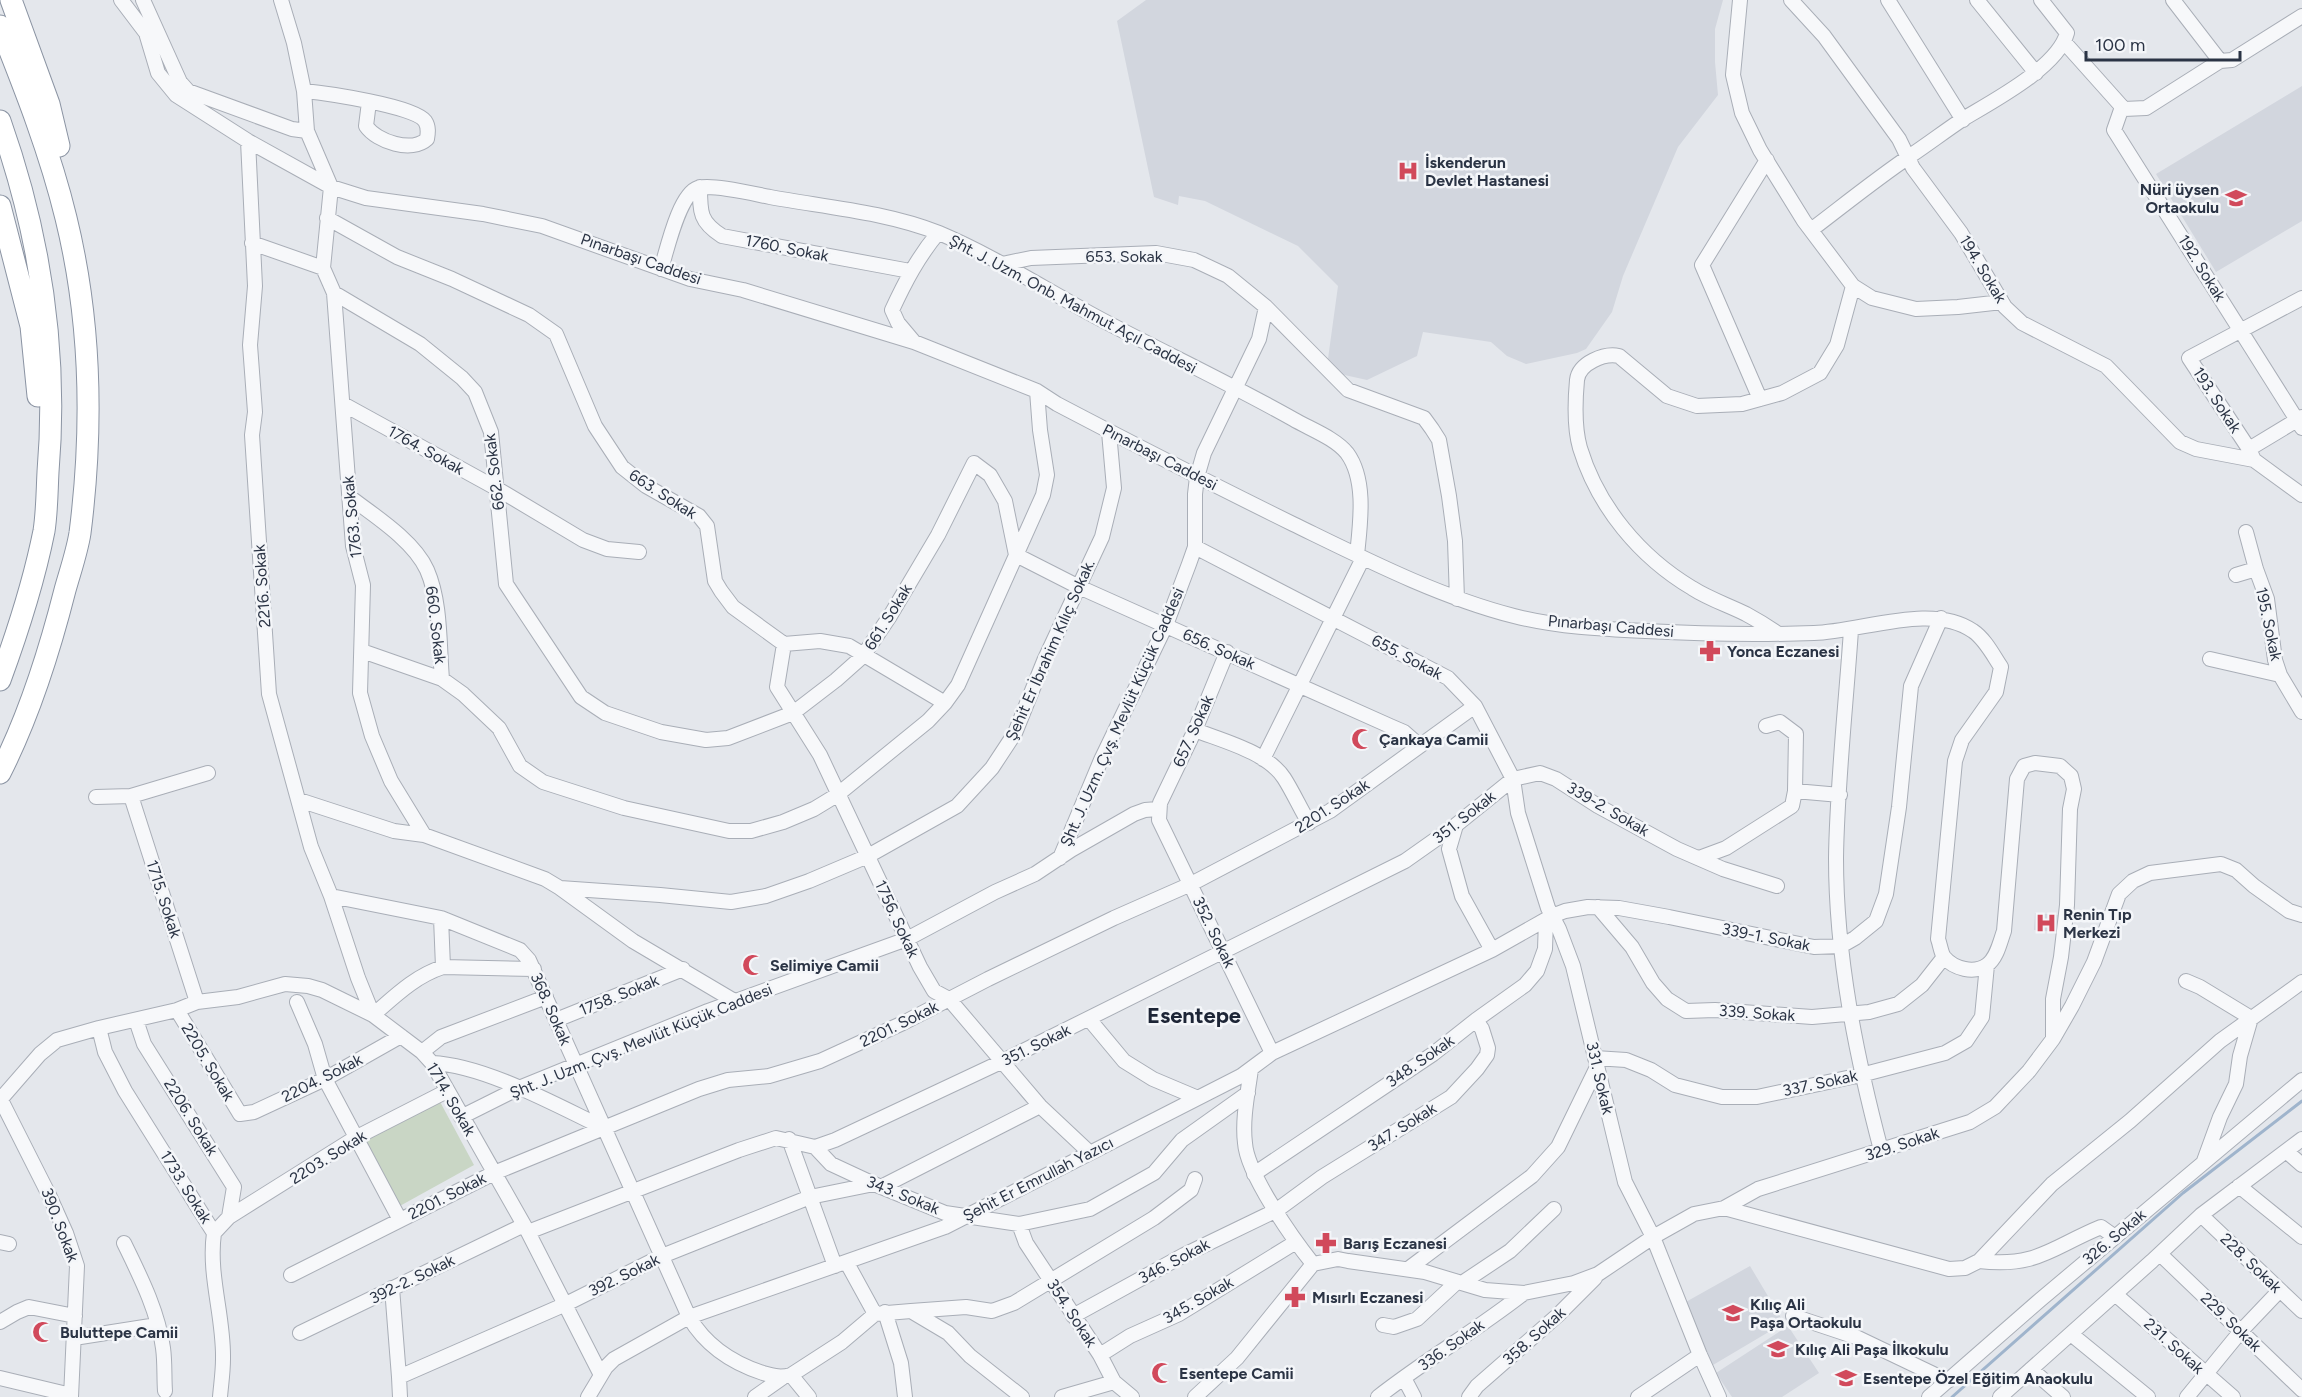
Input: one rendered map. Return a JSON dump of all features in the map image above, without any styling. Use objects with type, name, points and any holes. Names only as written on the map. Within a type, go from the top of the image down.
[{"type":"highway","points":[[0,773],[13,748],[52,641],[79,535],[94,420],[92,315],[77,219],[49,104],[11,0]]},
{"type":"highway","points":[[0,26],[35,112],[66,219],[83,316],[88,421],[79,535]]},
{"type":"highway","points":[[0,122],[33,239],[48,320],[52,420],[44,529],[18,630],[0,680]]},
{"type":"highway","points":[[0,206],[31,326],[40,422],[36,525],[18,630]]},
{"type":"street","name":"Pınarbaşı Caddesi","points":[[122,0],[146,33],[158,73],[176,95],[248,141],[331,187],[366,198],[483,214],[542,226],[690,279],[743,290],[914,342],[1037,391],[1057,404],[1197,477],[1360,557],[1457,599],[1516,617],[1592,628],[1736,635],[1815,633],[1851,630],[1910,619],[1941,618],[1973,631],[1988,646],[2001,667],[1996,692],[1962,740],[1955,761],[1938,939],[1944,957]]},
{"type":"street","points":[[143,0],[180,82],[188,91],[292,129],[307,131]]},
{"type":"street","points":[[281,0],[294,43],[304,91],[307,131],[331,187]]},
{"type":"street","points":[[1740,0],[1733,75],[1742,113],[1767,160],[1811,230],[1853,286],[1872,298],[1916,309],[2002,302]]},
{"type":"street","name":"194. Sokak","points":[[1791,0],[1824,36],[1899,139],[1912,168],[1961,233],[2002,302],[2022,323],[2106,366],[2180,442],[2196,449],[2252,454],[2302,495]]},
{"type":"street","points":[[1888,0],[1963,120]]},
{"type":"street","points":[[1977,0],[2036,73]]},
{"type":"street","points":[[1811,230],[1907,158],[2036,73],[2065,43],[2067,33],[2041,0]]},
{"type":"street","points":[[2173,0],[2220,61]]},
{"type":"street","points":[[2065,43],[2124,109],[2146,108],[2220,61],[2232,60],[2302,16]]},
{"type":"street","points":[[304,91],[337,94],[369,102],[417,114],[425,121],[428,130],[427,139],[421,144],[411,146],[389,142],[371,134],[366,126],[369,102]]},
{"type":"street","name":"192. Sokak","points":[[2122,107],[2114,130],[2301,422]]},
{"type":"street","name":"2216. Sokak","points":[[248,141],[255,286],[250,345],[255,412],[252,435],[269,694],[311,847],[373,1015]]},
{"type":"street","points":[[1760,399],[1702,265],[1767,160]]},
{"type":"street","name":"1763. Sokak","points":[[331,187],[323,268],[334,293],[353,546],[363,585],[360,693],[372,736],[391,781],[424,835]]},
{"type":"street","points":[[661,269],[682,206],[691,192],[699,188]]},
{"type":"street","name":"Şht. J. Uzm. Onb. Mahmut Açıl Caddesi","points":[[699,188],[730,190],[874,216],[938,233],[1002,264],[1102,320],[1236,387],[1331,440],[1347,453],[1358,478],[1362,510],[1360,557],[1263,759]]},
{"type":"street","name":"1760. Sokak","points":[[699,188],[700,212],[708,227],[722,236],[910,271]]},
{"type":"street","name":"663. Sokak","points":[[327,218],[397,257],[521,311],[556,334],[595,426],[622,467],[646,486],[699,516],[707,526],[715,581],[721,591],[733,607],[784,644]]},
{"type":"street","points":[[914,342],[898,323],[892,310],[910,271],[938,233]]},
{"type":"street","points":[[252,243],[323,268]]},
{"type":"street","name":"653. Sokak","points":[[1002,264],[1031,258],[1156,253],[1194,260],[1228,276],[1266,307]]},
{"type":"street","points":[[1777,633],[1746,614],[1693,589],[1663,568],[1636,544],[1615,520],[1595,487],[1580,447],[1574,404],[1578,374],[1581,368],[1610,354],[1619,356],[1667,396],[1697,406],[1742,404],[1782,393],[1820,373],[1837,345],[1853,286]]},
{"type":"street","name":"662. Sokak","points":[[334,293],[420,345],[462,378],[475,392],[491,432],[506,584],[581,697],[588,702]]},
{"type":"street","name":"193. Sokak","points":[[2252,454],[2190,358],[2241,330],[2300,303]]},
{"type":"street","points":[[1266,307],[1348,390],[1424,418],[1439,440],[1455,542],[1457,599]]},
{"type":"street","name":"Şht. J. Uzm. Çvş. Mevlüt Küçük Caddesi","points":[[461,1117],[519,1088],[576,1064],[907,939],[995,892],[1035,874],[1060,858],[1101,760],[1166,625],[1196,547],[1197,477],[1204,453],[1259,339],[1266,307]]},
{"type":"street","points":[[362,651],[442,679],[463,694],[499,728],[520,766],[543,782],[609,803],[729,831],[751,831],[783,822],[837,795],[928,721],[958,685],[1043,495],[1047,474],[1037,391]]},
{"type":"street","name":"1764. Sokak","points":[[343,404],[496,488],[583,540],[607,549],[639,552]]},
{"type":"street","points":[[2252,454],[2301,422]]},
{"type":"street","name":"Şehit Er İbrahim Kılıç Sokak.","points":[[299,800],[394,831],[424,835],[535,875],[560,888],[731,902],[766,896],[787,889],[868,856],[957,806],[992,768],[1015,733],[1039,672],[1102,537],[1114,488],[1110,432]]},
{"type":"street","name":"661. Sokak","points":[[588,702],[605,713],[661,732],[706,740],[728,738],[794,713],[863,656],[890,616],[938,535],[974,463],[990,474],[1005,501],[1016,555]]},
{"type":"street","name":"660. Sokak","points":[[351,498],[394,531],[426,567],[434,590],[442,679]]},
{"type":"street","name":"195. Sokak","points":[[2246,532],[2266,599],[2275,660],[2280,675],[2302,712]]},
{"type":"street","name":"655. Sokak","points":[[1196,547],[1448,678],[1475,706],[1513,779],[1518,813],[1549,918]]},
{"type":"street","name":"656. Sokak","points":[[1016,555],[1079,587],[1404,732],[1420,746]]},
{"type":"street","points":[[2236,575],[2256,569]]},
{"type":"street","points":[[1841,946],[1876,921],[1886,894],[1899,807],[1911,686],[1941,618]]},
{"type":"street","points":[[1851,630],[1836,858],[1841,946],[1861,1075],[1881,1150]]},
{"type":"street","points":[[784,644],[820,641],[849,646],[945,703]]},
{"type":"street","name":"1756. Sokak","points":[[784,644],[777,687],[820,755],[920,967],[934,991],[949,999],[1040,1106],[1089,1152]]},
{"type":"street","name":"657. Sokak","points":[[1158,809],[1195,730],[1227,652]]},
{"type":"street","points":[[2210,659],[2280,675]]},
{"type":"street","name":"2201. Sokak","points":[[291,1275],[494,1173],[728,1080],[770,1076],[820,1061],[903,1023],[1114,918],[1191,884],[1309,823],[1330,811],[1475,706]]},
{"type":"street","points":[[1700,858],[1726,848],[1792,806],[1795,791],[1796,734],[1779,722],[1766,726]]},
{"type":"street","points":[[1195,730],[1263,759],[1283,776],[1309,823]]},
{"type":"street","points":[[1944,957],[1959,968],[1974,970],[1987,965],[1995,955],[2004,931],[2017,779],[2024,766],[2035,763],[2061,766],[2071,776],[2074,789],[2070,809],[2066,916],[2053,999],[2053,1039]]},
{"type":"street","points":[[96,797],[131,796],[208,773]]},
{"type":"street","name":"339-2. Sokak","points":[[1513,779],[1540,773],[1556,779],[1598,806],[1677,849],[1723,868],[1777,886]]},
{"type":"street","name":"351. Sokak","points":[[815,1147],[835,1140],[1001,1062],[1405,861],[1456,825],[1513,779]]},
{"type":"street","points":[[1795,791],[1840,795]]},
{"type":"street","name":"1715. Sokak","points":[[131,796],[197,1002]]},
{"type":"street","points":[[1060,858],[1134,814],[1144,810],[1158,809]]},
{"type":"street","name":"352. Sokak","points":[[1158,809],[1159,820],[1272,1053]]},
{"type":"street","points":[[1456,825],[1449,849],[1462,896],[1492,950]]},
{"type":"street","points":[[2053,1039],[2094,962],[2119,894],[2133,881],[2150,873],[2221,864],[2236,870],[2289,911],[2302,915]]},
{"type":"street","points":[[560,888],[633,940],[736,1002]]},
{"type":"street","name":"368. Sokak","points":[[331,896],[441,918],[520,950],[534,969],[689,1317],[701,1334],[720,1353],[735,1363],[786,1377]]},
{"type":"street","name":"339-1. Sokak","points":[[1492,950],[1549,918],[1565,911],[1588,907],[1669,917],[1814,947],[1841,946]]},
{"type":"street","name":"339. Sokak","points":[[1598,907],[1632,947],[1653,982],[1667,999],[1686,1011],[1715,1010],[1812,1017],[1869,1012],[1898,1004],[1922,985],[1944,957]]},
{"type":"street","points":[[441,918],[443,967]]},
{"type":"street","name":"348. Sokak","points":[[1254,1174],[1433,1054],[1525,985],[1537,971],[1545,949],[1549,918]]},
{"type":"street","name":"331. Sokak","points":[[1549,918],[1559,929],[1573,966],[1625,1182],[1653,1237],[1719,1397]]},
{"type":"street","name":"Şehit Er Emrullah Yazıcı","points":[[588,1397],[614,1359],[689,1317],[945,1227],[1198,1098],[1251,1069],[1272,1053],[1492,950]]},
{"type":"street","name":"337. Sokak","points":[[1596,1063],[1626,1060],[1651,1070],[1675,1085],[1722,1097],[1757,1096],[1861,1075],[1945,1053],[1966,1041],[1982,1017],[1987,965]]},
{"type":"street","points":[[373,1015],[407,985],[443,967],[534,969]]},
{"type":"street","name":"1758. Sokak","points":[[556,1020],[683,969]]},
{"type":"street","points":[[2186,981],[2251,1017]]},
{"type":"street","points":[[1195,1397],[1237,1358],[1313,1264],[1338,1260],[1408,1269],[1485,1290],[1524,1293],[1574,1283],[1598,1274],[1653,1237],[1694,1214],[1724,1208],[1949,1269],[1965,1268],[1979,1261],[2052,1184],[2130,1121],[2220,1041],[2302,982]]},
{"type":"street","name":"1714. Sokak","points":[[0,1103],[40,1054],[57,1040],[177,1010],[197,1002],[238,997],[275,985],[295,984],[322,990],[373,1015],[422,1052],[432,1063],[526,1229],[601,1375]]},
{"type":"street","points":[[422,1052],[441,1036],[546,997]]},
{"type":"street","points":[[297,1002],[315,1044],[325,1079],[400,1220]]},
{"type":"street","name":"2205. Sokak","points":[[177,1010],[240,1114]]},
{"type":"street","points":[[2203,1163],[2220,1117],[2236,1084],[2240,1056],[2251,1017]]},
{"type":"street","points":[[1089,1019],[1124,1061],[1153,1079],[1198,1098]]},
{"type":"street","name":"2206. Sokak","points":[[136,1020],[144,1044],[234,1187],[229,1217]]},
{"type":"street","name":"347. Sokak","points":[[1277,1210],[1322,1177],[1451,1097],[1487,1055],[1488,1048],[1482,1029],[1476,1020]]},
{"type":"street","name":"1733. Sokak","points":[[99,1028],[105,1052],[125,1091],[214,1233],[216,1292],[224,1358],[220,1397]]},
{"type":"street","name":"2204. Sokak","points":[[240,1114],[254,1112],[325,1079],[401,1036]]},
{"type":"street","name":"329. Sokak","points":[[1724,1208],[1758,1189],[1970,1122],[1995,1107],[2029,1071],[2053,1039]]},
{"type":"street","points":[[432,1063],[468,1070],[519,1088],[604,1128]]},
{"type":"street","points":[[1408,1269],[1532,1176],[1558,1147],[1596,1063]]},
{"type":"street","points":[[1251,1069],[1244,1144],[1254,1174],[1296,1242],[1313,1264]]},
{"type":"street","name":"326. Sokak","points":[[1929,1397],[2302,1080]]},
{"type":"street","name":"2203. Sokak","points":[[214,1233],[229,1217],[355,1138],[447,1091]]},
{"type":"street","name":"343. Sokak","points":[[815,1147],[831,1164],[878,1186],[945,1212],[1019,1224],[1090,1209],[1154,1173],[1182,1140],[1248,1093]]},
{"type":"street","name":"390. Sokak","points":[[0,1103],[66,1233],[77,1266],[71,1396]]},
{"type":"street","name":"392. Sokak","points":[[399,1377],[566,1304],[663,1256],[810,1197],[878,1186],[1040,1106]]},
{"type":"street","points":[[526,1229],[776,1138],[815,1147]]},
{"type":"street","points":[[2000,1397],[2201,1215],[2302,1139]]},
{"type":"street","points":[[789,1140],[825,1244],[880,1313],[900,1363],[905,1397]]},
{"type":"street","points":[[2286,1151],[2302,1165]]},
{"type":"street","points":[[755,1397],[842,1342],[880,1313],[966,1307],[992,1311],[1014,1303],[1154,1218],[1191,1190],[1195,1179]]},
{"type":"street","points":[[2240,1186],[2302,1237]]},
{"type":"street","points":[[1383,1325],[1394,1327],[1417,1319],[1459,1282],[1510,1251],[1554,1209]]},
{"type":"street","name":"346. Sokak","points":[[1073,1316],[1184,1255],[1277,1210]]},
{"type":"street","name":"228. Sokak","points":[[2201,1215],[2302,1311]]},
{"type":"street","name":"354. Sokak","points":[[1019,1224],[1026,1243],[1100,1355],[1114,1382],[1132,1397]]},
{"type":"street","points":[[1979,1261],[1998,1264],[2038,1258],[2101,1227],[2115,1237]]},
{"type":"street","name":"392-2. Sokak","points":[[300,1333],[392,1288],[526,1229]]},
{"type":"street","name":"345. Sokak","points":[[1100,1355],[1130,1336],[1179,1314],[1296,1242]]},
{"type":"street","points":[[124,1243],[145,1287],[157,1325],[163,1348],[165,1391]]},
{"type":"street","name":"229. Sokak","points":[[2160,1254],[2302,1390]]},
{"type":"street","name":"358. Sokak","points":[[1468,1397],[1477,1386],[1558,1315],[1598,1274]]},
{"type":"street","points":[[392,1288],[400,1397]]},
{"type":"street","points":[[2187,1397],[2241,1331],[2280,1290]]},
{"type":"street","name":"336. Sokak","points":[[1378,1397],[1524,1293]]},
{"type":"street","name":"231. Sokak","points":[[2115,1294],[2233,1397]]},
{"type":"street","points":[[0,1322],[29,1308],[75,1316]]},
{"type":"street","points":[[911,1311],[948,1333],[970,1356],[1022,1397]]},
{"type":"street","points":[[1793,1316],[1856,1337],[1948,1381]]},
{"type":"street","points":[[74,1338],[157,1325]]},
{"type":"street","points":[[2071,1334],[2148,1397]]},
{"type":"street","points":[[1642,1395],[1700,1355]]},
{"type":"street","points":[[2031,1369],[2062,1397]]},
{"type":"street","points":[[786,1377],[809,1397]]},
{"type":"street","points":[[0,1378],[71,1396]]},
{"type":"street","points":[[1404,1378],[1414,1397]]},
{"type":"street","points":[[1062,1397],[1114,1382]]},
{"type":"shaded area","name":"İskenderun Devlet Hastanesi","points":[[1146,0],[1723,0],[1715,29],[1718,95],[1678,147],[1623,276],[1612,312],[1586,349],[1526,364],[1507,356],[1491,342],[1423,332],[1417,356],[1367,380],[1340,374],[1327,366],[1338,286],[1298,246],[1205,201],[1179,196],[1178,205],[1154,197],[1117,21]]},
{"type":"shaded area","name":"Nüri üysen Ortaokulu","points":[[2302,86],[2302,221],[2216,272],[2156,174]]},
{"type":"shaded area","name":"Renin Tıp Merkezi","points":[[2035,913],[2058,915],[2056,932],[2034,930]]},
{"type":"shaded area","name":"Kılıç Ali Paşa Ortaokulu","points":[[1750,1266],[1784,1323],[1713,1365],[1684,1303]]},
{"type":"shaded area","name":"Kılıç Ali Paşa İlkokulu","points":[[1788,1326],[1819,1373],[1782,1397],[1732,1397],[1716,1373]]},
{"type":"green space","points":[[438,1098],[474,1165],[398,1207],[362,1140]]},
{"type":"waterway","points":[[1952,1397],[2183,1193],[2302,1101]]},
{"type":"place","name":"İskenderun Devlet Hastanesi","points":[[1408,171]]},
{"type":"place","name":"Nüri üysen Ortaokulu","points":[[2236,198]]},
{"type":"place","name":"Yonca Eczanesi","points":[[1710,651]]},
{"type":"place","name":"Çankaya Camii","points":[[1362,739]]},
{"type":"place","name":"Renin Tıp Merkezi","points":[[2046,923]]},
{"type":"place","name":"Selimiye Camii","points":[[753,965]]},
{"type":"place","name":"Barış Eczanesi","points":[[1326,1243]]},
{"type":"place","name":"Mısırlı Eczanesi","points":[[1295,1297]]},
{"type":"place","name":"Kılıç Ali Paşa Ortaokulu","points":[[1733,1313]]},
{"type":"place","name":"Buluttepe Camii","points":[[43,1332]]},
{"type":"place","name":"Kılıç Ali Paşa İlkokulu","points":[[1778,1349]]},
{"type":"place","name":"Esentepe Camii","points":[[1162,1373]]},
{"type":"place","name":"Esentepe Özel Eğitim Anaokulu","points":[[1846,1378]]},
{"type":"district","name":"Esentepe","points":[[1194,1015]]}]
